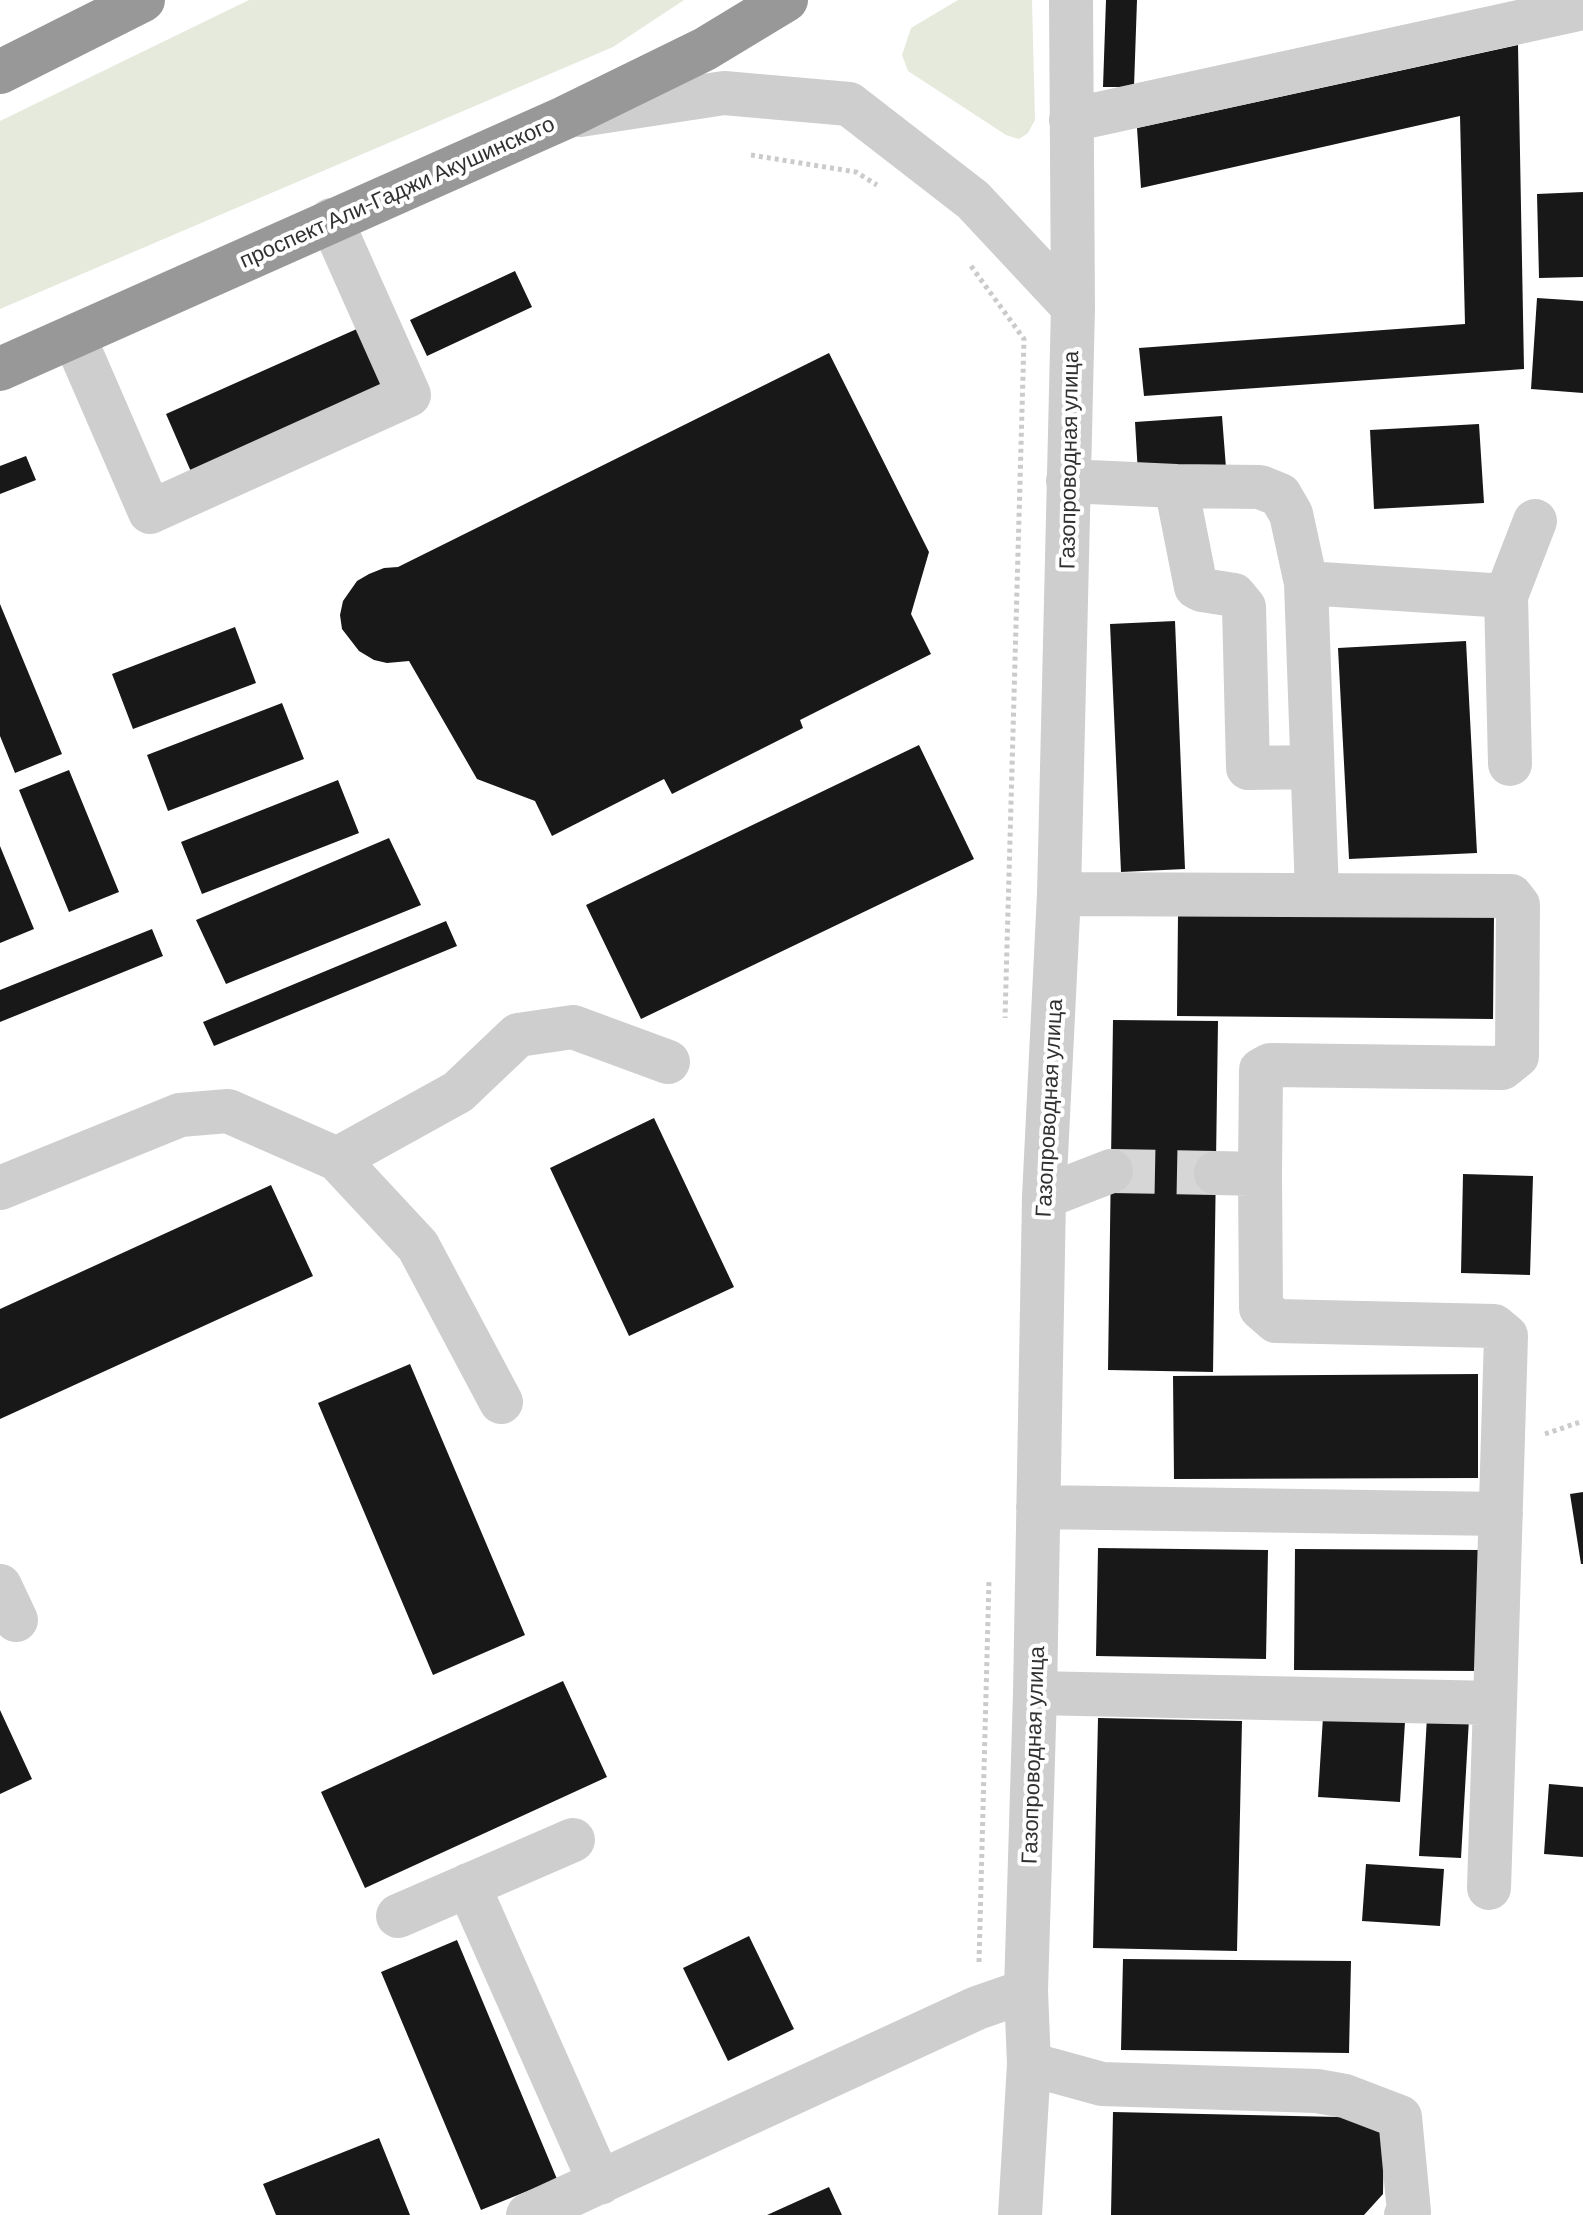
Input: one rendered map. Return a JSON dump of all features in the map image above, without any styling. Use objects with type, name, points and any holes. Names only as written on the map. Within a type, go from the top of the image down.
[{"type":"highway","points":[[0,72],[143,0]]},
{"type":"highway","name":"проспект Али-Гаджи Акушинского","points":[[0,369],[564,118],[705,49],[786,0]]},
{"type":"street","name":"Газопроводная улица","points":[[1020,2215],[1029,2064],[1026,1991],[1044,1197],[1059,894],[1073,307],[1071,0]]},
{"type":"street","points":[[1071,120],[1583,8]]},
{"type":"street","points":[[564,118],[724,93],[849,104],[973,200],[1073,307]]},
{"type":"street","points":[[74,337],[150,512],[409,395],[331,220]]},
{"type":"street","points":[[1068,481],[1260,487],[1280,495],[1291,514],[1306,583],[1317,893]]},
{"type":"street","points":[[1176,486],[1196,587],[1234,595],[1244,607],[1248,768],[1312,767]]},
{"type":"street","points":[[1510,764],[1506,596],[1535,521]]},
{"type":"street","points":[[1306,583],[1506,596]]},
{"type":"street","points":[[1059,894],[1511,896],[1518,905],[1517,1056],[1502,1068],[1270,1065],[1261,1070],[1261,1308],[1276,1321],[1494,1326],[1506,1336],[1489,1888]]},
{"type":"street","points":[[337,1159],[458,1092],[518,1035],[573,1027],[668,1062]]},
{"type":"street","points":[[0,1188],[180,1115],[228,1111],[337,1159],[418,1246],[501,1402]]},
{"type":"street","points":[[1044,1197],[1111,1171]]},
{"type":"street","points":[[1216,1173],[1260,1174]]},
{"type":"street","points":[[1038,1507],[1501,1514]]},
{"type":"street","points":[[1035,1693],[1495,1703]]},
{"type":"street","points":[[398,1916],[573,1840]]},
{"type":"street","points":[[468,1885],[600,2183]]},
{"type":"street","points":[[528,2215],[977,2008],[1026,1991]]},
{"type":"street","points":[[1029,2064],[1102,2084],[1317,2091],[1345,2096],[1400,2117],[1409,2212],[1406,2215]]},
{"type":"path","points":[[751,155],[856,172],[883,189]]},
{"type":"path","points":[[963,256],[1024,339],[1005,1022]]},
{"type":"path","points":[[977,2008],[990,1578]]},
{"type":"shaded area","points":[[249,0],[684,0],[613,47],[0,309],[0,121]]},
{"type":"shaded area","points":[[958,0],[1032,0],[1035,120],[1028,133],[1019,139],[1006,135],[908,71],[902,55],[911,28]]},
{"type":"building","points":[[1106,0],[1137,0],[1134,87],[1103,87]]},
{"type":"building","points":[[1518,45],[1524,369],[1144,396],[1139,348],[1465,324],[1460,116],[1141,188],[1137,128]]},
{"type":"building","points":[[1583,192],[1583,277],[1539,278],[1537,194]]},
{"type":"building","points":[[515,271],[532,307],[427,356],[410,320]]},
{"type":"building","points":[[1537,298],[1583,301],[1583,393],[1531,389]]},
{"type":"building","points":[[359,328],[385,387],[192,474],[166,414]]},
{"type":"building","points":[[829,353],[929,552],[911,614],[931,654],[800,720],[803,728],[672,794],[664,779],[552,836],[535,801],[477,779],[409,661],[387,663],[374,660],[359,651],[342,629],[340,615],[343,601],[357,581],[369,574],[398,567]]},
{"type":"building","points":[[1222,416],[1226,468],[1138,474],[1135,422]]},
{"type":"building","points":[[1479,424],[1484,503],[1374,509],[1370,430]]},
{"type":"building","points":[[26,456],[36,480],[0,494],[0,466]]},
{"type":"building","points":[[0,604],[62,754],[15,773],[0,736]]},
{"type":"building","points":[[1175,621],[1185,869],[1121,872],[1110,624]]},
{"type":"building","points":[[235,627],[256,683],[133,729],[112,674]]},
{"type":"building","points":[[1466,641],[1477,853],[1349,859],[1338,648]]},
{"type":"building","points":[[282,703],[304,759],[168,811],[147,755]]},
{"type":"building","points":[[919,745],[974,859],[641,1019],[586,905]]},
{"type":"building","points":[[69,770],[119,892],[69,912],[19,790]]},
{"type":"building","points":[[338,780],[359,833],[202,894],[181,842]]},
{"type":"building","points":[[389,838],[421,905],[226,984],[196,920]]},
{"type":"building","points":[[0,846],[34,929],[0,943]]},
{"type":"building","points":[[1178,914],[1494,917],[1493,1019],[1177,1016]]},
{"type":"building","points":[[446,921],[457,946],[214,1046],[203,1022]]},
{"type":"building","points":[[152,929],[163,956],[0,1022],[0,990]]},
{"type":"building","points":[[1113,1020],[1218,1021],[1213,1372],[1108,1370]]},
{"type":"building","points":[[654,1118],[734,1287],[629,1336],[550,1168]]},
{"type":"building","points":[[1463,1174],[1533,1176],[1530,1275],[1461,1273]]},
{"type":"building","points":[[271,1185],[313,1276],[0,1419],[0,1309]]},
{"type":"building","points":[[410,1364],[525,1635],[433,1675],[318,1403]]},
{"type":"building","points":[[1478,1374],[1478,1478],[1174,1479],[1173,1376]]},
{"type":"building","points":[[1583,1492],[1583,1564],[1581,1564],[1570,1494]]},
{"type":"building","points":[[1098,1548],[1268,1550],[1266,1659],[1096,1656]]},
{"type":"building","points":[[1295,1549],[1483,1550],[1482,1671],[1294,1670]]},
{"type":"building","points":[[563,1681],[607,1777],[365,1888],[321,1792]]},
{"type":"building","points":[[0,1710],[32,1779],[0,1794]]},
{"type":"building","points":[[1323,1717],[1405,1722],[1400,1802],[1318,1797]]},
{"type":"building","points":[[1427,1717],[1469,1719],[1461,1858],[1419,1856]]},
{"type":"building","points":[[1098,1718],[1242,1721],[1237,1951],[1093,1948]]},
{"type":"building","points":[[1549,1784],[1583,1787],[1583,1857],[1544,1854]]},
{"type":"building","points":[[1366,1864],[1444,1869],[1440,1926],[1362,1921]]},
{"type":"building","points":[[749,1936],[794,2029],[728,2061],[683,1968]]},
{"type":"building","points":[[457,1940],[557,2179],[481,2210],[381,1972]]},
{"type":"building","points":[[1123,1959],[1351,1961],[1349,2053],[1121,2050]]},
{"type":"building","points":[[1113,2112],[1384,2118],[1383,2194],[1364,2215],[1111,2215]]},
{"type":"building","points":[[379,2138],[410,2215],[276,2215],[263,2184]]},
{"type":"building","points":[[829,2187],[842,2215],[767,2215]]},
{"type":"tunnel","points":[[1111,1171],[1216,1173]]}]
